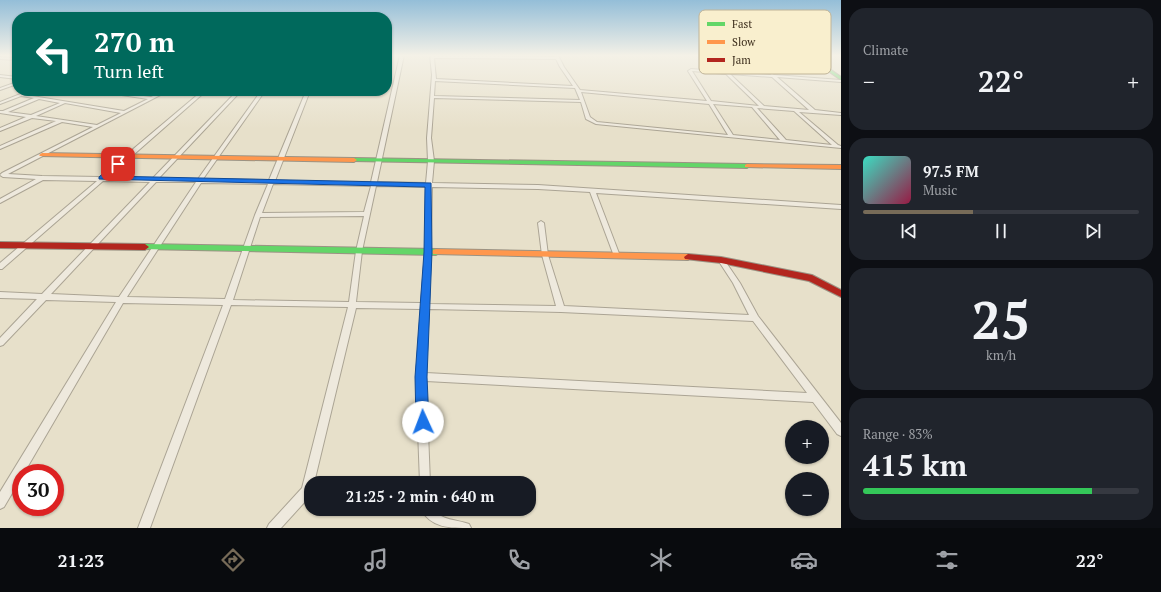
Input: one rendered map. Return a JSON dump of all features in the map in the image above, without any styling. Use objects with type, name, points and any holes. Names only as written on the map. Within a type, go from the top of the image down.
[{"type":"street","points":[[273,528],[307,491],[352,306],[360,251],[397,80]]},
{"type":"street","points":[[425,476],[421,377],[428,252],[429,185],[431,161],[429,138],[434,80],[578,89],[711,103],[841,114]]},
{"type":"street","points":[[571,80],[578,89],[588,118],[596,123],[784,142],[839,146]]},
{"type":"street","points":[[696,80],[732,137]]},
{"type":"street","points":[[736,80],[763,107]]},
{"type":"street","points":[[777,80],[814,112]]},
{"type":"street","points":[[0,89],[12,85]]},
{"type":"street","points":[[0,103],[18,96]]},
{"type":"street","points":[[27,96],[126,112]]},
{"type":"street","points":[[135,96],[151,98]]},
{"type":"street","points":[[2,175],[155,96]]},
{"type":"street","points":[[0,267],[198,96]]},
{"type":"street","points":[[0,343],[235,96]]},
{"type":"street","points":[[0,503],[121,300],[200,180],[258,96]]},
{"type":"street","points":[[144,528],[228,303],[258,215],[306,96]]},
{"type":"street","points":[[432,97],[583,101]]},
{"type":"street","points":[[1,112],[39,98]]},
{"type":"street","points":[[0,130],[66,102]]},
{"type":"street","points":[[753,106],[784,142]]},
{"type":"street","points":[[796,110],[839,146]]},
{"type":"street","points":[[1,112],[98,126]]},
{"type":"street","points":[[0,148],[61,121]]},
{"type":"street","points":[[42,155],[841,167]]},
{"type":"street","points":[[2,175],[42,178],[271,181],[592,190],[841,207]]},
{"type":"street","points":[[0,201],[42,178]]},
{"type":"street","points":[[592,190],[617,256]]},
{"type":"street","points":[[258,215],[368,214]]},
{"type":"street","points":[[541,223],[545,255],[561,309]]},
{"type":"street","points":[[0,245],[672,256],[721,260],[812,278],[841,294]]},
{"type":"street","points":[[721,260],[755,318],[841,431]]},
{"type":"street","points":[[0,295],[228,303],[561,309],[755,318]]},
{"type":"street","points":[[421,377],[815,398]]},
{"type":"street","points":[[430,516],[434,520],[465,528]]},
{"type":"traffic: fast","points":[[354,160],[747,166]]},
{"type":"traffic: fast","points":[[145,247],[436,252]]},
{"type":"traffic: slow","points":[[42,155],[354,160]]},
{"type":"traffic: slow","points":[[747,166],[841,167]]},
{"type":"traffic: slow","points":[[436,252],[688,257]]},
{"type":"traffic: jam","points":[[0,245],[145,247]]},
{"type":"traffic: jam","points":[[688,257],[721,260],[812,278],[841,294]]},
{"type":"route","points":[[118,164],[102,178],[429,185],[426,306],[421,377],[423,422]]}]
